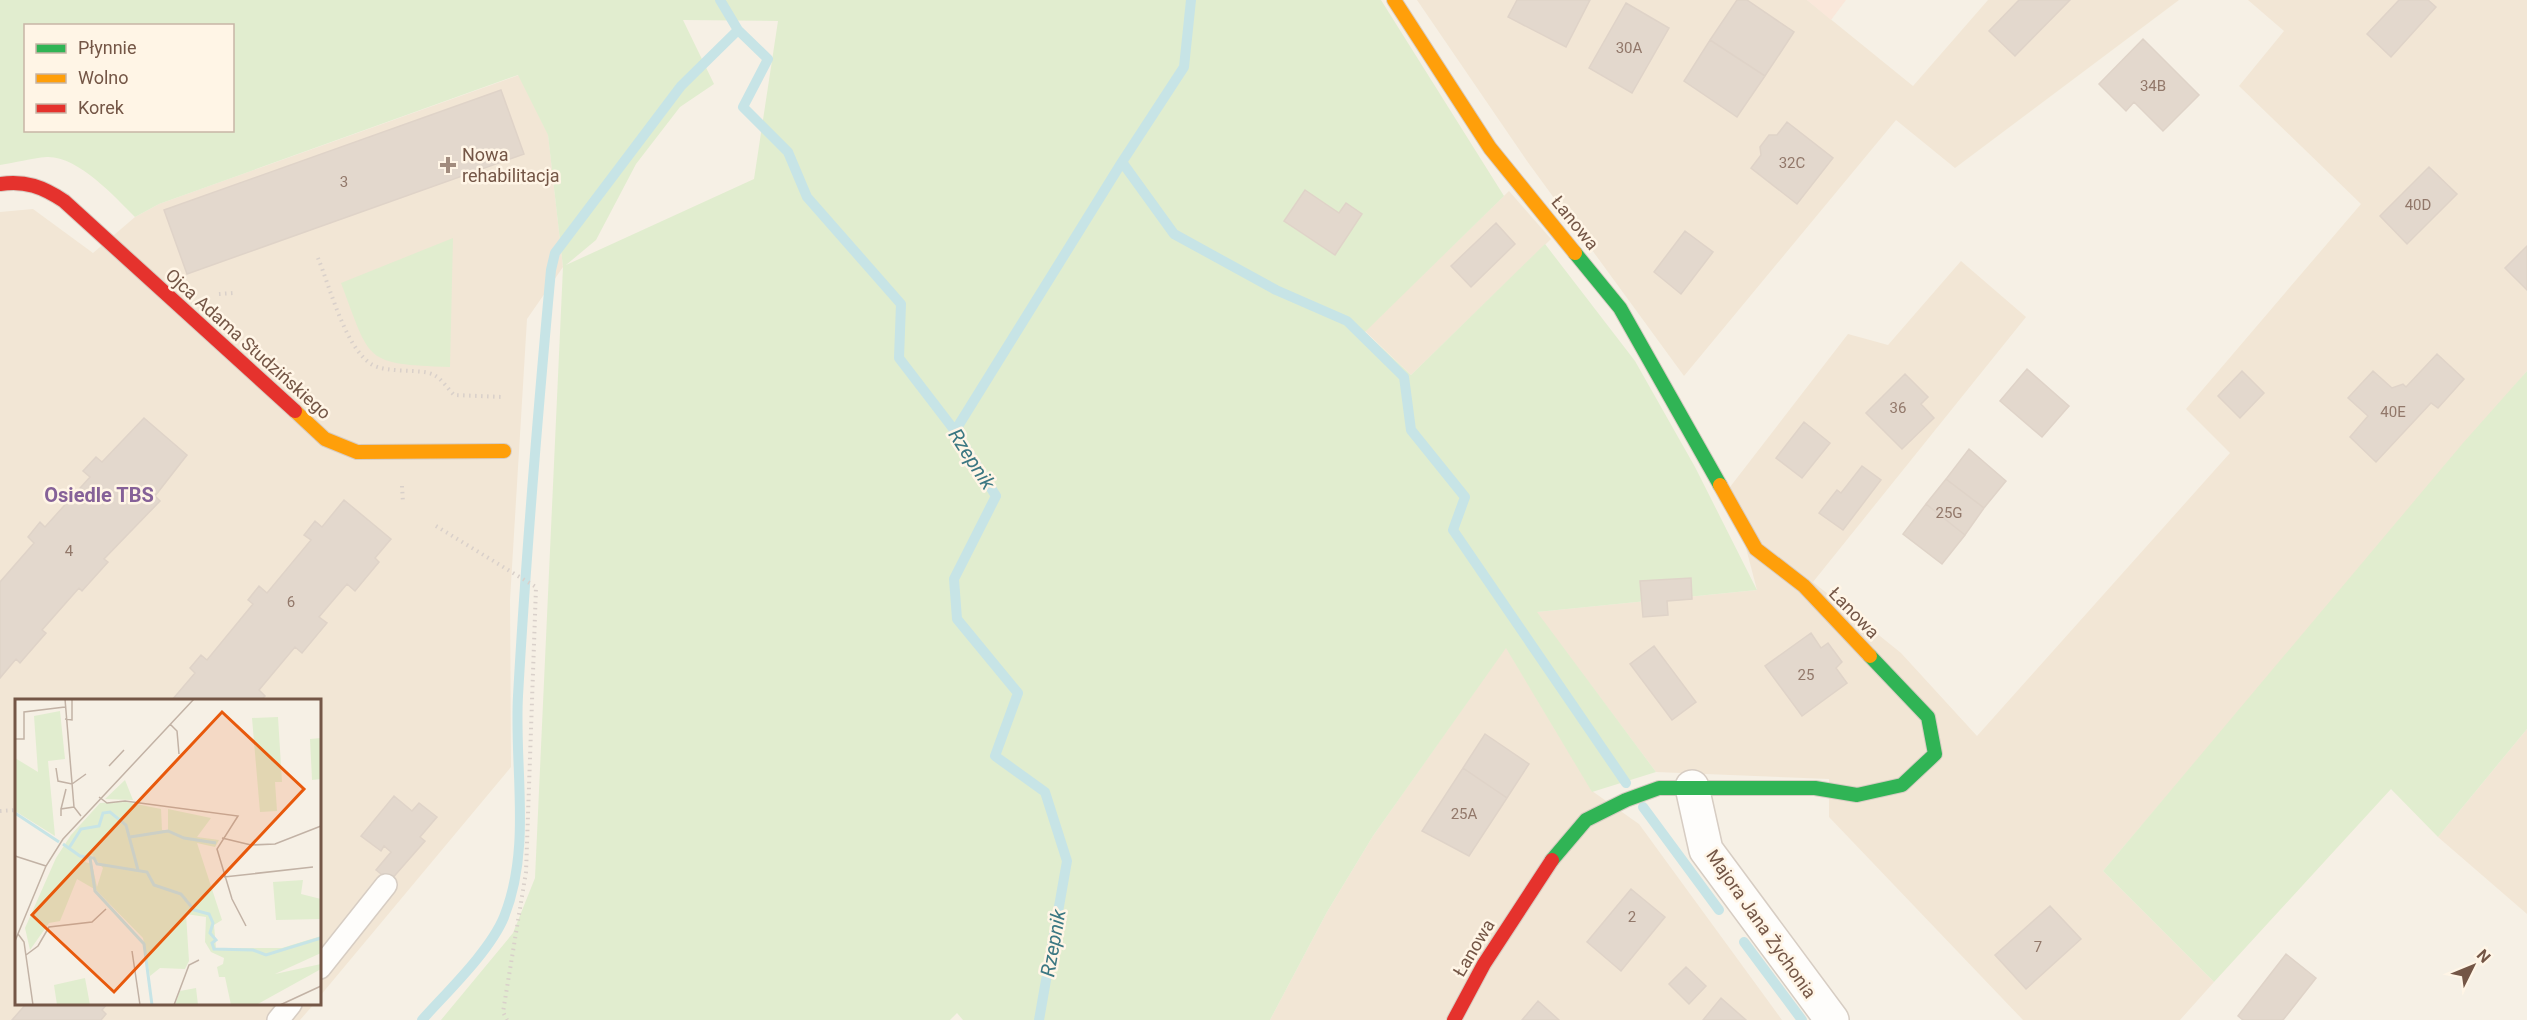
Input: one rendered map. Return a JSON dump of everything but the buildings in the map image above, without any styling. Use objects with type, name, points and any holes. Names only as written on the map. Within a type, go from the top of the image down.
[{"type":"street","name":"Łanowa","points":[[1394,0],[1490,148],[1620,308],[1756,549],[1804,586],[1929,717],[1935,754],[1902,784],[1857,795],[1815,788],[1659,788],[1626,800],[1586,820],[1547,867],[1484,964],[1454,1020]]},
{"type":"street","name":"Ojca Adama Studzińskiego","points":[[0,183],[28,181],[48,189],[64,201],[325,439],[357,452],[504,451]]},
{"type":"street","name":"Majora Jana Żychonia","points":[[1692,787],[1706,850],[1832,1020]]},
{"type":"lane","points":[[321,967],[386,885]]},
{"type":"lane","points":[[278,1020],[290,1005]]},
{"type":"path","points":[[318,258],[347,333],[358,351],[372,365],[402,372],[434,374],[454,394],[502,398]]},
{"type":"path","points":[[436,526],[536,587],[526,872],[503,1012],[507,1020]]},
{"type":"path","points":[[0,811],[15,810]]},
{"type":"shaded area","points":[[1417,0],[1807,0],[1913,86],[1988,0],[2179,0],[1955,168],[1896,120],[1684,376],[1527,161]]},
{"type":"shaded area","points":[[1807,0],[1846,0],[1831,20]]},
{"type":"shaded area","points":[[2248,0],[2527,0],[2527,371],[2103,871],[2214,982],[2180,1020],[2023,1020],[1829,817],[1829,779],[1656,772],[1536,612],[1757,590],[1730,487],[1848,334],[1888,345],[1961,261],[2026,317],[1813,582],[1901,653],[1977,736],[2230,453],[2186,409],[2361,204],[2239,86],[2284,31]]},
{"type":"shaded area","points":[[519,75],[548,134],[563,267],[527,319],[510,600],[511,767],[321,995],[321,699],[15,699],[15,1005],[313,1005],[300,1020],[0,1020],[0,212],[33,209],[93,253],[135,217],[159,204]]},
{"type":"shaded area","points":[[1509,191],[1551,239],[1411,375],[1365,331]]},
{"type":"shaded area","points":[[1506,647],[1592,791],[1639,824],[1782,1020],[1270,1020],[1327,912],[1373,836]]},
{"type":"shaded area","points":[[2527,729],[2527,914],[2438,837]]},
{"type":"green space","points":[[0,0],[1381,0],[1504,196],[1365,332],[1411,375],[1545,244],[1635,361],[1695,467],[1757,590],[1537,612],[1656,772],[1592,792],[1506,648],[1373,836],[1327,912],[1270,1020],[963,1020],[957,1013],[950,1020],[441,1020],[513,933],[535,878],[563,267],[548,135],[518,75],[159,204],[135,217],[83,170],[59,158],[35,158],[0,165]],"holes":[[[683,20],[778,21],[754,179],[566,265],[596,240],[636,164],[680,107],[714,84]]]},
{"type":"green space","points":[[453,238],[450,367],[400,364],[374,354],[358,329],[341,283]]},
{"type":"green space","points":[[2527,371],[2527,729],[2438,837],[2391,789],[2214,982],[2103,871],[2463,443]]},
{"type":"waterway","name":"Rzepnik","points":[[720,0],[738,30],[768,59],[743,107],[788,152],[807,197],[901,304],[899,358],[955,431],[996,496],[954,579],[957,619],[1018,693],[995,756],[1045,792],[1067,861],[1039,1020]]},
{"type":"waterway","points":[[955,431],[1122,162],[1184,67],[1191,0]]},
{"type":"waterway","points":[[422,1020],[489,944],[504,917],[517,863],[520,836],[517,724],[521,643],[541,376],[551,270],[555,253],[681,86],[738,30]]},
{"type":"waterway","points":[[1122,162],[1174,234],[1276,290],[1347,321],[1404,377],[1411,430],[1465,497],[1453,530],[1626,783]]},
{"type":"waterway","points":[[1643,807],[1719,910]]},
{"type":"waterway","points":[[1744,942],[1802,1020]]},
{"type":"traffic: fast","points":[[1575,253],[1620,308],[1720,485]]},
{"type":"traffic: fast","points":[[1552,860],[1586,820],[1626,800],[1659,788],[1815,788],[1857,795],[1902,785],[1935,754],[1928,717],[1870,656]]},
{"type":"traffic: slow","points":[[1394,0],[1490,148],[1575,253]]},
{"type":"traffic: slow","points":[[295,411],[325,439],[357,452],[504,451]]},
{"type":"traffic: slow","points":[[1720,485],[1756,549],[1804,586],[1870,656]]},
{"type":"traffic: jam","points":[[0,184],[18,183],[34,186],[64,201],[295,411]]},
{"type":"traffic: jam","points":[[1454,1020],[1484,964],[1552,860]]},
{"type":"place","name":"Nowa rehabilitacja","points":[[448,165]]},
{"type":"district","name":"Osiedle TBS","points":[[99,495]]}]
